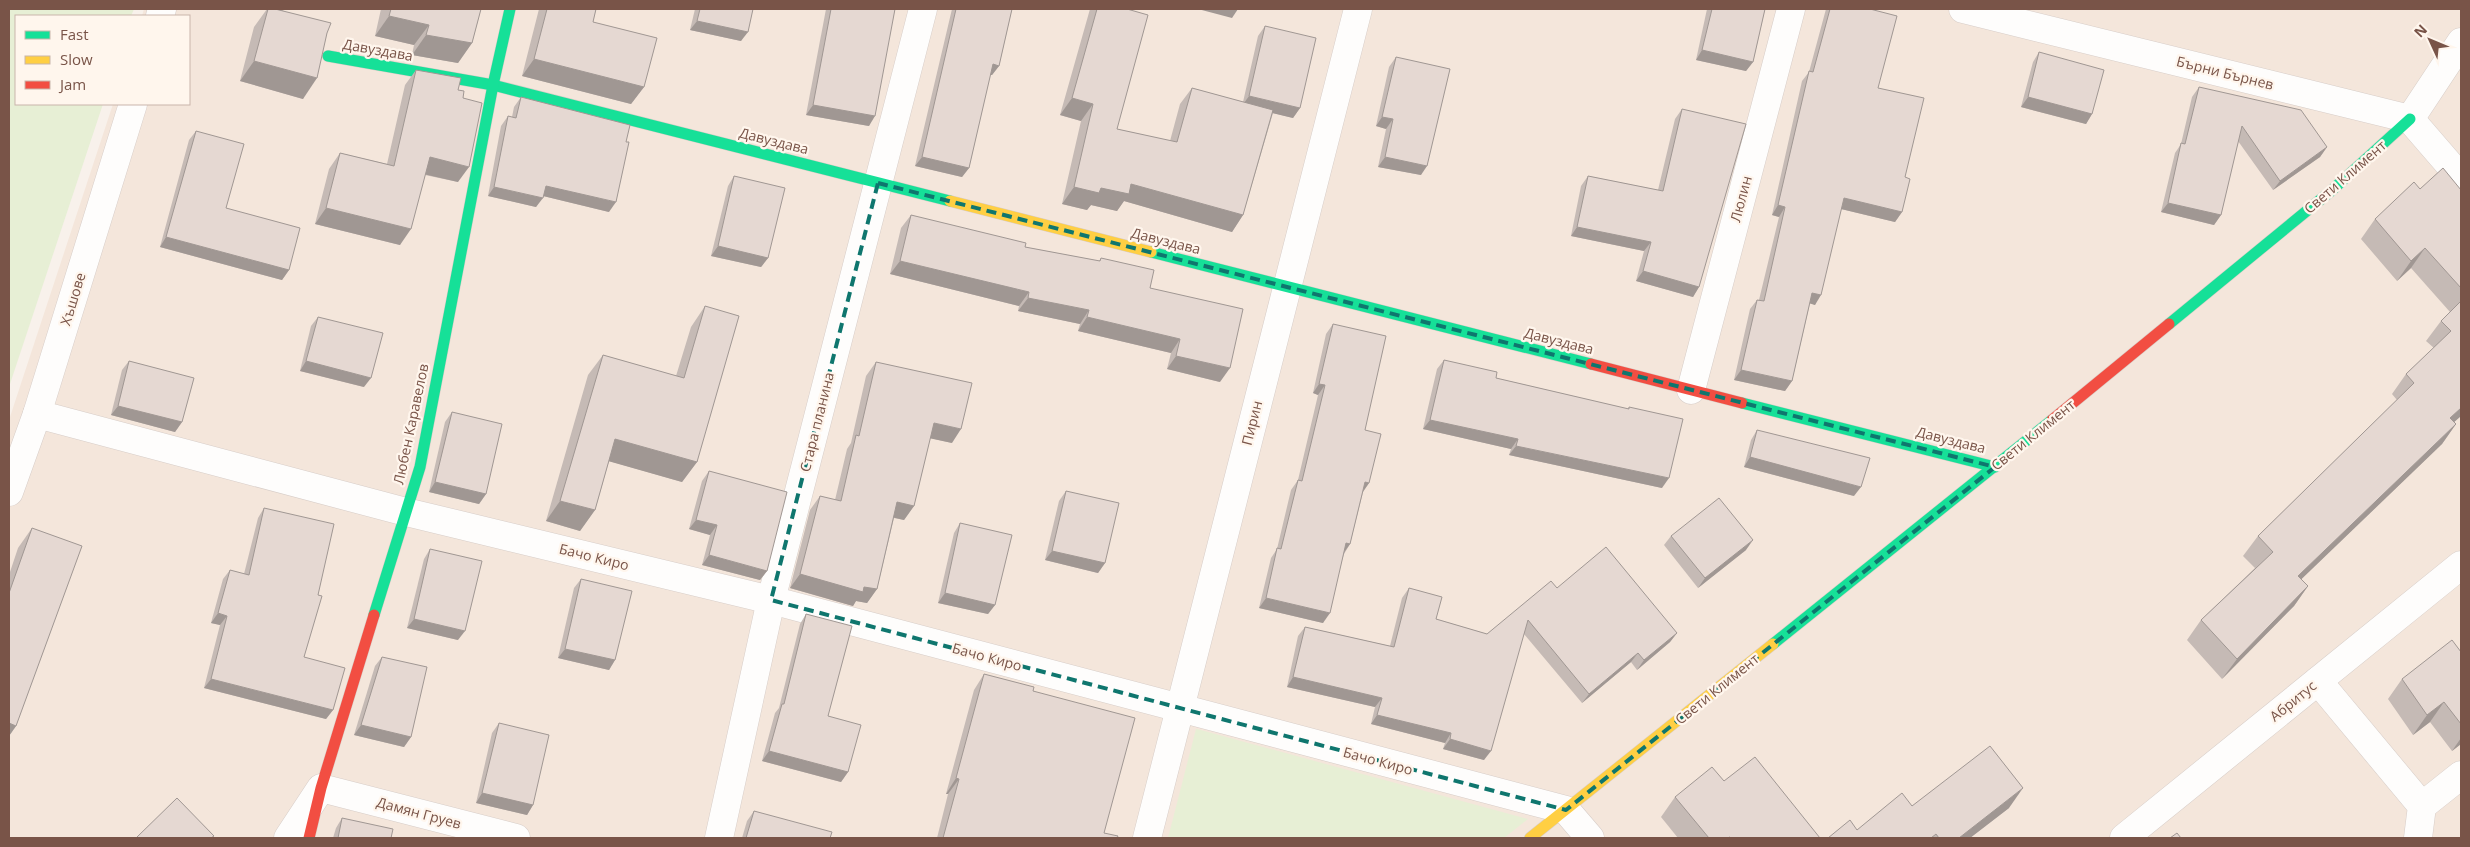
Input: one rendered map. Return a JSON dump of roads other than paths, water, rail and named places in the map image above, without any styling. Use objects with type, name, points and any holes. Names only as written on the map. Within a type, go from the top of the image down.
[{"type":"street","name":"Любен Каравелов","points":[[309,838],[321,788],[420,467],[493,86],[510,9]]},
{"type":"street","name":"Стара планина","points":[[719,838],[772,600],[923,9]]},
{"type":"street","name":"Пирин","points":[[1147,838],[1358,9]]},
{"type":"street","name":"Люлин","points":[[1690,390],[1790,9]]},
{"type":"street","name":"Бърни Бърнев","points":[[1963,9],[2410,119]]},
{"type":"street","name":"Свети Климент","points":[[1530,838],[1995,467],[2331,191],[2410,119],[2461,42]]},
{"type":"street","name":"Давуздава","points":[[328,56],[493,86],[1995,467]]},
{"type":"street","name":"Хъшове","points":[[9,492],[37,414],[133,105]]},
{"type":"street","points":[[2410,119],[2461,178]]},
{"type":"street","name":"Бачо Киро","points":[[37,414],[406,512],[772,600],[1566,810]]},
{"type":"street","name":"Абритус","points":[[2124,838],[2461,565]]},
{"type":"street","points":[[2318,681],[2422,806]]},
{"type":"street","points":[[2418,838],[2422,806],[2461,775]]},
{"type":"street","points":[[288,838],[321,788]]},
{"type":"street","name":"Дамян Груев","points":[[321,788],[516,838]]},
{"type":"street","points":[[1566,810],[1590,838]]}]
